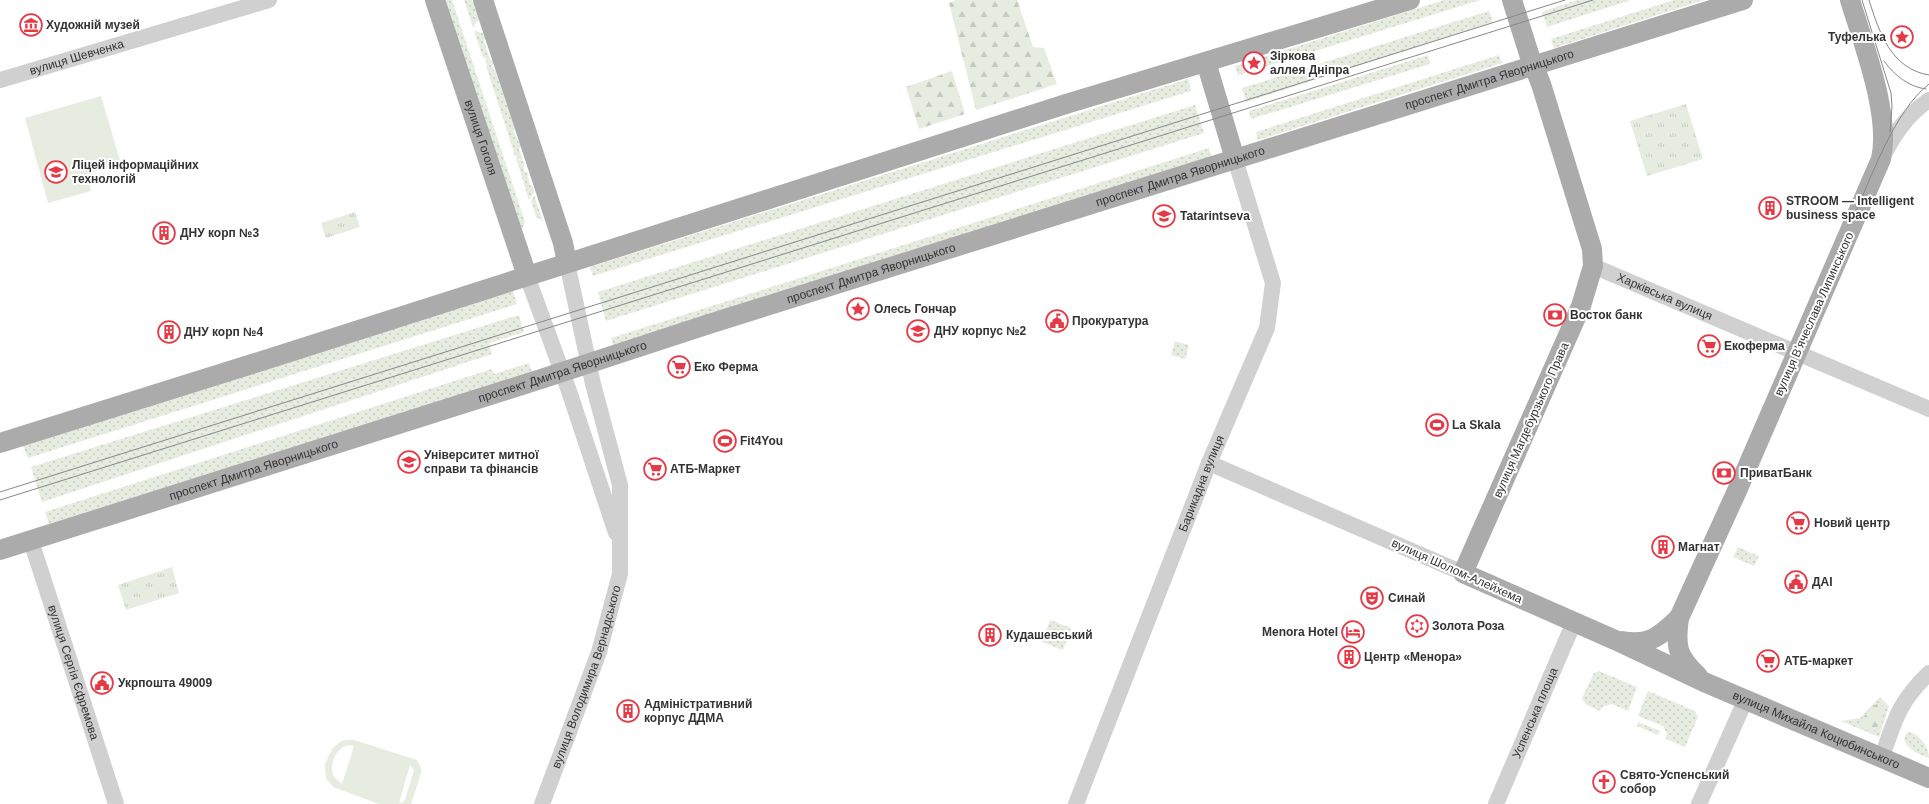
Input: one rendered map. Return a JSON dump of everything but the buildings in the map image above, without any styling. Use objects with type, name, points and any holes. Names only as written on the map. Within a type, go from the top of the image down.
[{"type":"main road","name":"вулиця Гоголя","points":[[435,0],[527,276]]},
{"type":"main road","points":[[483,0],[560,236],[567,263]]},
{"type":"main road","points":[[0,443],[1002,124],[1410,0]]},
{"type":"main road","points":[[1512,0],[1541,84],[1592,249],[1593,266]]},
{"type":"main road","name":"проспект Дмитра Яворницького","points":[[0,550],[1235,159],[1743,0]]},
{"type":"main road","name":"вулиця Вʼячеслава Липинського","points":[[1704,682],[1684,662],[1678,648],[1677,633],[1679,618],[1736,493],[1881,159],[1884,136],[1877,88],[1850,0]]},
{"type":"main road","points":[[1206,62],[1235,159]]},
{"type":"main road","name":"вулиця Магдебурзького Права","points":[[1463,573],[1581,306],[1593,266]]},
{"type":"main road","name":"вулиця Шолом-Алейхема","points":[[1463,573],[1615,640],[1704,682]]},
{"type":"main road","name":"вулиця Вʼячеслава Липинського","points":[[1615,640],[1643,642],[1660,636],[1679,618]]},
{"type":"main road","name":"вулиця Михайла Коцюбинського","points":[[1704,682],[1882,756],[1929,778]]},
{"type":"street","name":"вулиця Шевченка","points":[[0,80],[269,0]]},
{"type":"street","points":[[1881,159],[1901,125],[1909,115],[1929,100]]},
{"type":"street","name":"Барикадна вулиця","points":[[1076,804],[1209,463],[1267,328],[1273,283],[1235,159]]},
{"type":"street","name":"вулиця Володимира Вернадського","points":[[542,804],[599,652],[609,621],[620,574],[620,485],[589,364],[567,263]]},
{"type":"street","name":"Харківська вулиця","points":[[1593,266],[1929,409]]},
{"type":"street","name":"вулиця Володимира Вернадського","points":[[527,276],[562,372],[621,546]]},
{"type":"street","name":"вулиця Шолом-Алейхема","points":[[1209,463],[1463,573]]},
{"type":"street","name":"вулиця Сергія Єфремова","points":[[31,541],[116,804]]},
{"type":"street","name":"Успенська площа","points":[[1496,804],[1574,622]]},
{"type":"street","points":[[1882,756],[1898,710],[1908,694],[1929,672]]},
{"type":"street","points":[[1699,804],[1746,699]]},
{"type":"green space","points":[[444,0],[452,0],[525,222],[521,231]]},
{"type":"green space","points":[[464,0],[472,0],[479,19],[473,27]]},
{"type":"green space","points":[[956,0],[1017,0],[1033,47],[1044,48],[1057,84],[976,110],[949,3]]},
{"type":"green space","points":[[1444,0],[1480,0],[1238,75],[1235,66]]},
{"type":"green space","points":[[1577,0],[1631,0],[1547,27],[1542,12]]},
{"type":"green space","points":[[1674,0],[1704,0],[1554,48],[1551,39]]},
{"type":"green space","points":[[1489,11],[1493,22],[1246,102],[1242,88]]},
{"type":"green space","points":[[474,30],[484,34],[484,41],[490,60],[492,60],[494,64],[492,65],[515,129],[513,130],[521,147],[519,148],[523,161],[515,156],[486,66],[485,57],[483,58]]},
{"type":"green space","points":[[1428,55],[1430,64],[1251,119],[1249,111]]},
{"type":"green space","points":[[1499,55],[1502,63],[1258,140],[1256,132]]},
{"type":"green space","points":[[952,71],[965,114],[919,129],[906,87]]},
{"type":"green space","points":[[1188,79],[1191,91],[593,276],[590,267]]},
{"type":"green space","points":[[101,96],[121,164],[87,174],[91,191],[48,203],[25,118]]},
{"type":"green space","points":[[1686,104],[1703,159],[1647,176],[1630,121]]},
{"type":"green space","points":[[1195,105],[1204,133],[606,321],[598,292]]},
{"type":"green space","points":[[1209,148],[1211,157],[613,345],[611,338]]},
{"type":"green space","points":[[516,158],[524,162],[524,171],[527,172],[530,185],[533,187],[534,192],[529,200]]},
{"type":"green space","points":[[534,195],[543,221],[536,217],[531,201]]},
{"type":"green space","points":[[355,212],[360,227],[326,238],[321,223]]},
{"type":"green space","points":[[513,291],[517,304],[28,458],[23,446]]},
{"type":"green space","points":[[519,315],[524,332],[489,343],[492,354],[42,502],[31,467]]},
{"type":"green space","points":[[1175,341],[1189,345],[1185,359],[1171,355]]},
{"type":"green space","points":[[529,363],[532,372],[49,524],[45,512],[492,369],[494,374]]},
{"type":"green space","points":[[1738,547],[1759,556],[1754,566],[1733,557]]},
{"type":"green space","points":[[172,567],[179,593],[126,610],[118,585]]},
{"type":"green space","points":[[1050,620],[1071,628],[1063,650],[1042,642]]},
{"type":"green space","points":[[1599,671],[1637,687],[1628,711],[1612,704],[1602,707],[1600,711],[1585,704],[1582,698],[1594,673]]},
{"type":"green space","points":[[1648,691],[1695,711],[1698,717],[1685,747],[1666,739],[1667,734],[1663,726],[1638,716]]},
{"type":"green space","points":[[1880,697],[1889,706],[1879,737],[1841,721],[1860,718]]},
{"type":"green space","points":[[1877,704],[1883,706],[1885,713],[1883,721],[1878,728],[1870,731],[1857,725],[1872,707]]},
{"type":"green space","points":[[1638,722],[1660,731],[1658,735],[1637,726]]},
{"type":"green space","points":[[1907,732],[1919,737],[1927,749],[1929,758],[1914,751],[1908,746],[1904,739]]},
{"type":"green space","points":[[354,740],[417,760],[421,768],[421,773],[411,804],[379,804],[333,787],[326,778],[325,764],[332,749],[341,741]],"holes":[[[349,745],[354,746],[342,784],[333,776],[332,766],[333,761],[340,749]],[[410,765],[414,770],[405,800],[399,803]]]},
{"type":"tram line","points":[[0,492],[1565,0]]},
{"type":"tram line","points":[[0,500],[1593,0]]},
{"type":"tram line","points":[[1862,0],[1891,93],[1892,106],[1890,132]]},
{"type":"tram line","points":[[1869,0],[1877,24],[1888,47],[1905,65],[1916,71],[1929,75]]},
{"type":"tram line","points":[[1884,61],[1902,80],[1914,86],[1926,89]]},
{"type":"tram line","points":[[1851,223],[1894,129],[1916,96],[1929,84]]},
{"type":"place","name":"Художній музей","points":[[31,25]]},
{"type":"place","name":"Туфелька","points":[[1902,37]]},
{"type":"place","name":"Зіркова аллея Дніпра","points":[[1254,63]]},
{"type":"place","name":"Ліцей інформаційних технологій","points":[[56,172]]},
{"type":"place","name":"STROOM — Intelligent business space","points":[[1770,208]]},
{"type":"place","name":"Tatarintseva","points":[[1164,216]]},
{"type":"place","name":"ДНУ корп №3","points":[[164,233]]},
{"type":"place","name":"Олесь Гончар","points":[[858,309]]},
{"type":"place","name":"Восток банк","points":[[1555,315]]},
{"type":"place","name":"Прокуратура","points":[[1057,321]]},
{"type":"place","name":"ДНУ корпус №2","points":[[918,331]]},
{"type":"place","name":"ДНУ корп №4","points":[[169,332]]},
{"type":"place","name":"Екоферма","points":[[1709,346]]},
{"type":"place","name":"Еко Ферма","points":[[679,367]]},
{"type":"place","name":"La Skala","points":[[1437,425]]},
{"type":"place","name":"Fit4You","points":[[725,441]]},
{"type":"place","name":"Університет митної справи та фінансів","points":[[409,462]]},
{"type":"place","name":"АТБ-Маркет","points":[[655,469]]},
{"type":"place","name":"ПриватБанк","points":[[1724,473]]},
{"type":"place","name":"Новий центр","points":[[1798,523]]},
{"type":"place","name":"Магнат","points":[[1663,547]]},
{"type":"place","name":"ДАІ","points":[[1796,582]]},
{"type":"place","name":"Синай","points":[[1372,598]]},
{"type":"place","name":"Золота Роза","points":[[1417,626]]},
{"type":"place","name":"Menora Hotel","points":[[1353,632]]},
{"type":"place","name":"Кудашевський","points":[[990,635]]},
{"type":"place","name":"Центр «Менора»","points":[[1349,657]]},
{"type":"place","name":"АТБ-маркет","points":[[1768,661]]},
{"type":"place","name":"Укрпошта 49009","points":[[102,683]]},
{"type":"place","name":"Адміністративний корпус ДДМА","points":[[628,711]]},
{"type":"place","name":"Свято-Успенський собор","points":[[1604,782]]}]
